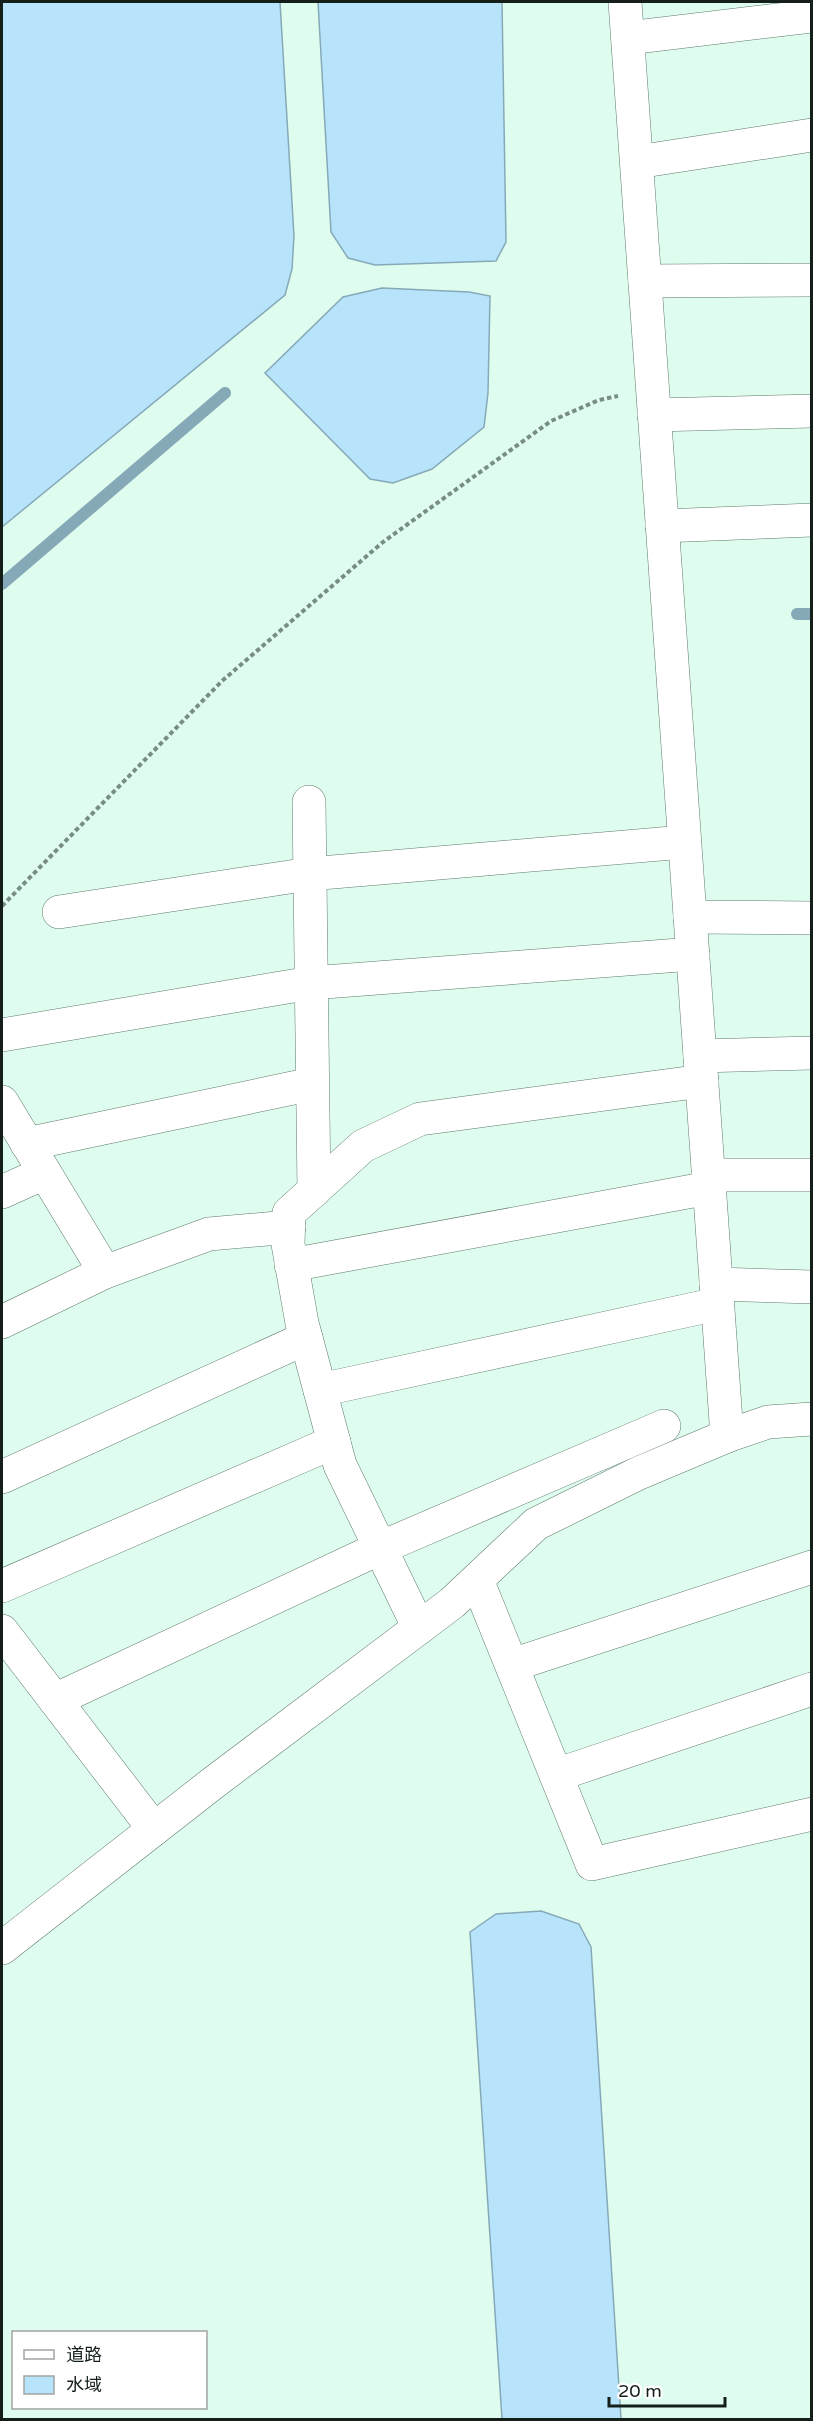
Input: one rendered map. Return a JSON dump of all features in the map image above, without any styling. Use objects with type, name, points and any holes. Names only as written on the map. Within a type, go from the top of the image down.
[{"type":"street","points":[[625,2],[727,1436]]},
{"type":"street","points":[[628,38],[812,16]]},
{"type":"street","points":[[637,162],[812,135]]},
{"type":"street","points":[[645,281],[812,280]]},
{"type":"street","points":[[653,402],[812,411]]},
{"type":"street","points":[[662,526],[812,520]]},
{"type":"street","points":[[309,802],[314,1191]]},
{"type":"street","points":[[59,912],[309,874],[684,842]]},
{"type":"street","points":[[690,917],[812,918]]},
{"type":"street","points":[[2,1035],[311,983],[693,954]]},
{"type":"street","points":[[419,1628],[340,1465],[306,1338],[291,1265],[288,1244],[290,1214],[363,1146],[420,1119],[701,1069],[812,1053]]},
{"type":"street","points":[[27,1144],[312,1084]]},
{"type":"street","points":[[2,1102],[105,1272]]},
{"type":"street","points":[[2,1192],[44,1173]]},
{"type":"street","points":[[291,1265],[709,1181],[812,1175]]},
{"type":"street","points":[[2,1322],[105,1272],[209,1234],[289,1227]]},
{"type":"street","points":[[320,1390],[717,1294],[812,1287]]},
{"type":"street","points":[[2,1477],[306,1338]]},
{"type":"street","points":[[2,1948],[154,1829],[452,1603],[536,1524],[639,1473],[727,1436],[768,1422],[812,1419]]},
{"type":"street","points":[[55,1700],[380,1548],[664,1426]]},
{"type":"street","points":[[2,1586],[334,1442]]},
{"type":"street","points":[[512,1665],[812,1567]]},
{"type":"street","points":[[477,1580],[592,1864],[812,1814]]},
{"type":"street","points":[[2,1630],[154,1829]]},
{"type":"street","points":[[556,1775],[812,1689]]},
{"type":"path","points":[[2,906],[222,681],[383,542],[550,421],[599,400],[653,402]]},
{"type":"water","points":[[2,2],[280,2],[294,236],[292,269],[285,295],[2,527]]},
{"type":"water","points":[[318,2],[502,2],[506,242],[496,261],[375,265],[348,258],[331,232]]},
{"type":"water","points":[[382,288],[469,292],[490,296],[488,393],[484,427],[432,469],[393,483],[370,479],[265,373],[343,297]]},
{"type":"water","points":[[541,1911],[579,1924],[591,1947],[621,2419],[502,2419],[470,1932],[496,1914]]},
{"type":"waterway","points":[[2,584],[225,393]]},
{"type":"waterway","points":[[797,614],[812,614]]}]
